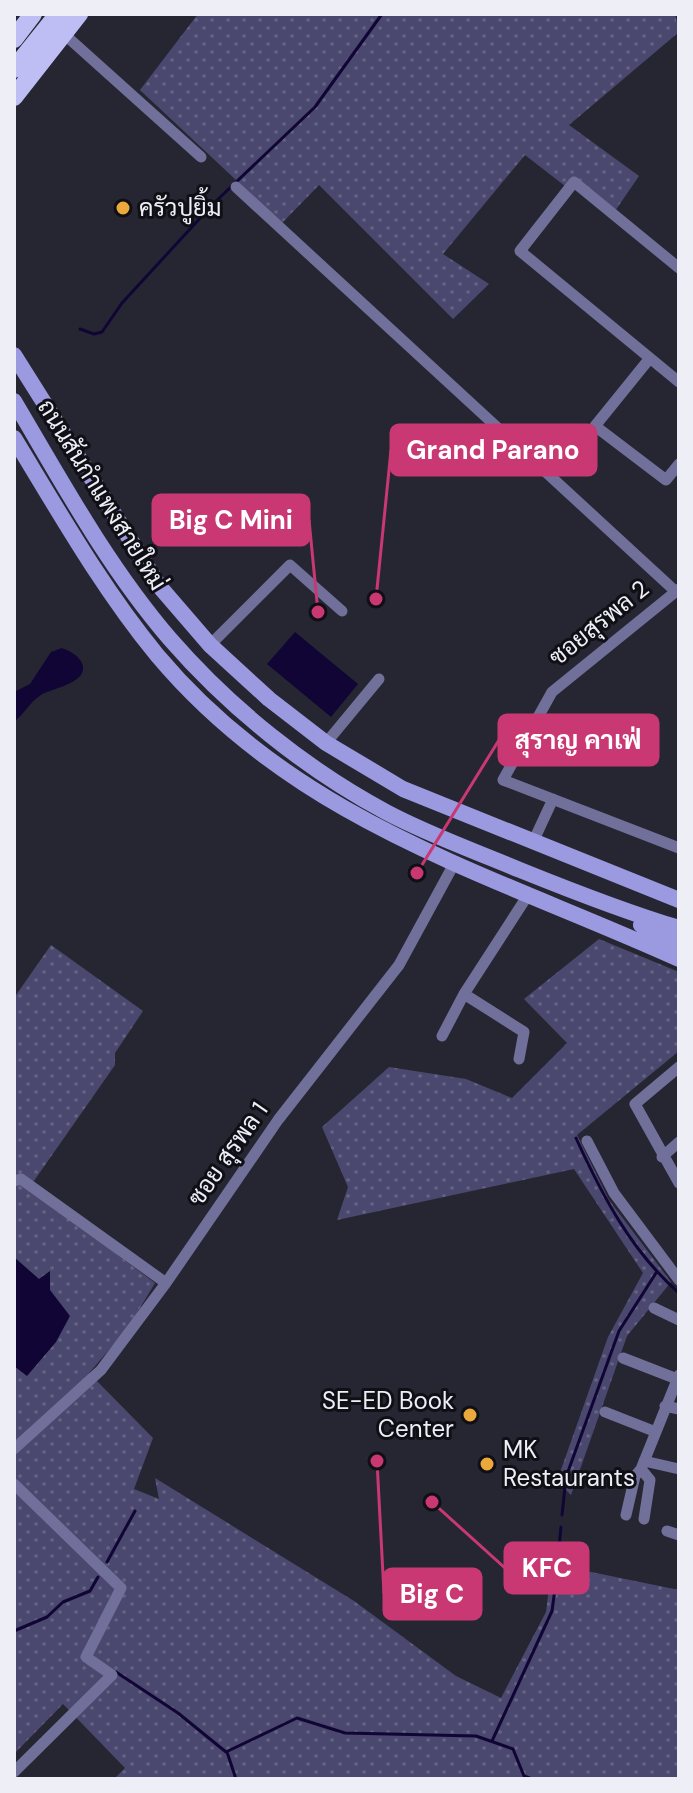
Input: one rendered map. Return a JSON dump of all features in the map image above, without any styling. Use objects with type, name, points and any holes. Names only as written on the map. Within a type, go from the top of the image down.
[{"type":"main road","points":[[14,39],[33,14]]},
{"type":"main road","points":[[14,69],[58,14]]},
{"type":"main road","points":[[14,97],[79,14]]},
{"type":"main road","name":"ถนนสันกำแพงสายใหม่","points":[[14,355],[134,550],[210,645],[269,699],[326,743],[403,789],[679,900]]},
{"type":"main road","name":"ถนนสันกำแพงสายใหม่","points":[[14,401],[127,583],[170,639],[222,693],[274,737],[341,785],[422,830],[584,896],[679,928]]},
{"type":"main road","points":[[14,421],[49,460]]},
{"type":"main road","points":[[14,438],[105,585],[142,636],[212,713],[276,766],[360,820],[448,862],[679,959]]},
{"type":"main road","points":[[127,583],[142,636]]},
{"type":"main road","points":[[276,766],[341,785]]},
{"type":"main road","points":[[422,830],[448,862]]},
{"type":"main road","points":[[584,896],[679,943]]},
{"type":"street","points":[[64,34],[201,157]]},
{"type":"street","points":[[679,268],[574,182],[520,251],[679,382]]},
{"type":"street","points":[[236,187],[677,590]]},
{"type":"street","points":[[650,358],[595,426],[666,480],[679,464]]},
{"type":"street","points":[[210,645],[290,565],[342,611]]},
{"type":"street","name":"ซอยสุรพล 2","points":[[553,799],[503,780],[552,692],[677,590]]},
{"type":"street","points":[[326,743],[379,679]]},
{"type":"street","points":[[533,842],[553,799],[679,848]]},
{"type":"street","name":"ซอย สุรพล 1","points":[[14,1449],[101,1370],[166,1283],[278,1120],[399,965],[448,862]]},
{"type":"street","points":[[442,1036],[464,994],[528,895]]},
{"type":"street","points":[[464,994],[524,1032],[519,1059]]},
{"type":"street","points":[[679,1067],[635,1104],[679,1183]]},
{"type":"street","points":[[587,1141],[614,1193],[679,1280]]},
{"type":"street","points":[[662,1157],[679,1142]]},
{"type":"street","points":[[14,1181],[21,1179],[166,1283]]},
{"type":"street","points":[[654,1308],[679,1320]]},
{"type":"street","points":[[623,1358],[678,1377],[643,1465],[635,1476],[626,1515]]},
{"type":"street","points":[[665,1406],[679,1409]]},
{"type":"street","points":[[605,1412],[656,1432]]},
{"type":"street","points":[[643,1465],[679,1469]]},
{"type":"street","points":[[643,1465],[650,1480],[644,1519]]},
{"type":"street","points":[[14,1484],[121,1588],[86,1657],[112,1675],[14,1772]]},
{"type":"street","points":[[667,1531],[679,1535]]},
{"type":"shaded area","points":[[198,14],[675,14],[679,32],[569,125],[639,176],[615,211],[571,177],[565,186],[525,155],[443,254],[489,284],[453,319],[319,185],[282,223],[140,90]]},
{"type":"shaded area","points":[[295,632],[358,684],[331,717],[267,664]]},
{"type":"shaded area","points":[[62,648],[80,660],[81,675],[69,684],[41,695],[14,722],[14,692],[30,684],[51,652]]},
{"type":"shaded area","points":[[599,939],[679,972],[679,1051],[577,1135],[609,1200],[671,1282],[627,1336],[571,1495],[557,1481],[608,1337],[643,1273],[574,1169],[337,1220],[348,1187],[322,1127],[389,1067],[466,1079],[512,1098],[567,1043],[524,999]]},
{"type":"shaded area","points":[[51,945],[143,1011],[115,1053],[115,1065],[29,1188],[155,1283],[128,1328],[89,1373],[153,1438],[134,1489],[159,1499],[155,1478],[354,1601],[456,1676],[501,1698],[546,1612],[552,1564],[679,1590],[679,1779],[114,1779],[125,1768],[63,1704],[14,1754],[14,998]]},
{"type":"shaded area","points":[[14,1257],[39,1279],[50,1271],[50,1290],[70,1316],[56,1342],[27,1376],[14,1366]]},
{"type":"waterway","points":[[80,329],[94,334],[102,332],[122,303],[214,203],[315,107],[382,14]]},
{"type":"waterway","points":[[576,1138],[596,1180],[632,1241],[679,1293]]},
{"type":"waterway","points":[[562,1515],[566,1477],[619,1331],[656,1273]]},
{"type":"waterway","points":[[107,1562],[135,1511]]},
{"type":"waterway","points":[[559,1547],[561,1527]]},
{"type":"waterway","points":[[492,1741],[552,1611],[559,1559]]},
{"type":"waterway","points":[[14,1631],[47,1617],[63,1602],[90,1591],[98,1577]]},
{"type":"waterway","points":[[116,1672],[178,1713],[226,1752],[297,1718],[345,1733],[476,1736],[513,1749],[524,1776],[532,1779]]},
{"type":"waterway","points":[[227,1752],[236,1779]]},
{"type":"place","name":"ครัวปูยิ้ม","points":[[123,208]]},
{"type":"place","name":"Grand Parano","points":[[376,599]]},
{"type":"place","name":"Big C Mini","points":[[318,612]]},
{"type":"place","name":"สุราญ คาเฟ่","points":[[417,873]]},
{"type":"place","name":"SE-ED Book Center","points":[[470,1415]]},
{"type":"place","name":"Big C","points":[[377,1461]]},
{"type":"place","name":"MK Restaurants","points":[[487,1464]]},
{"type":"place","name":"KFC","points":[[432,1502]]}]
